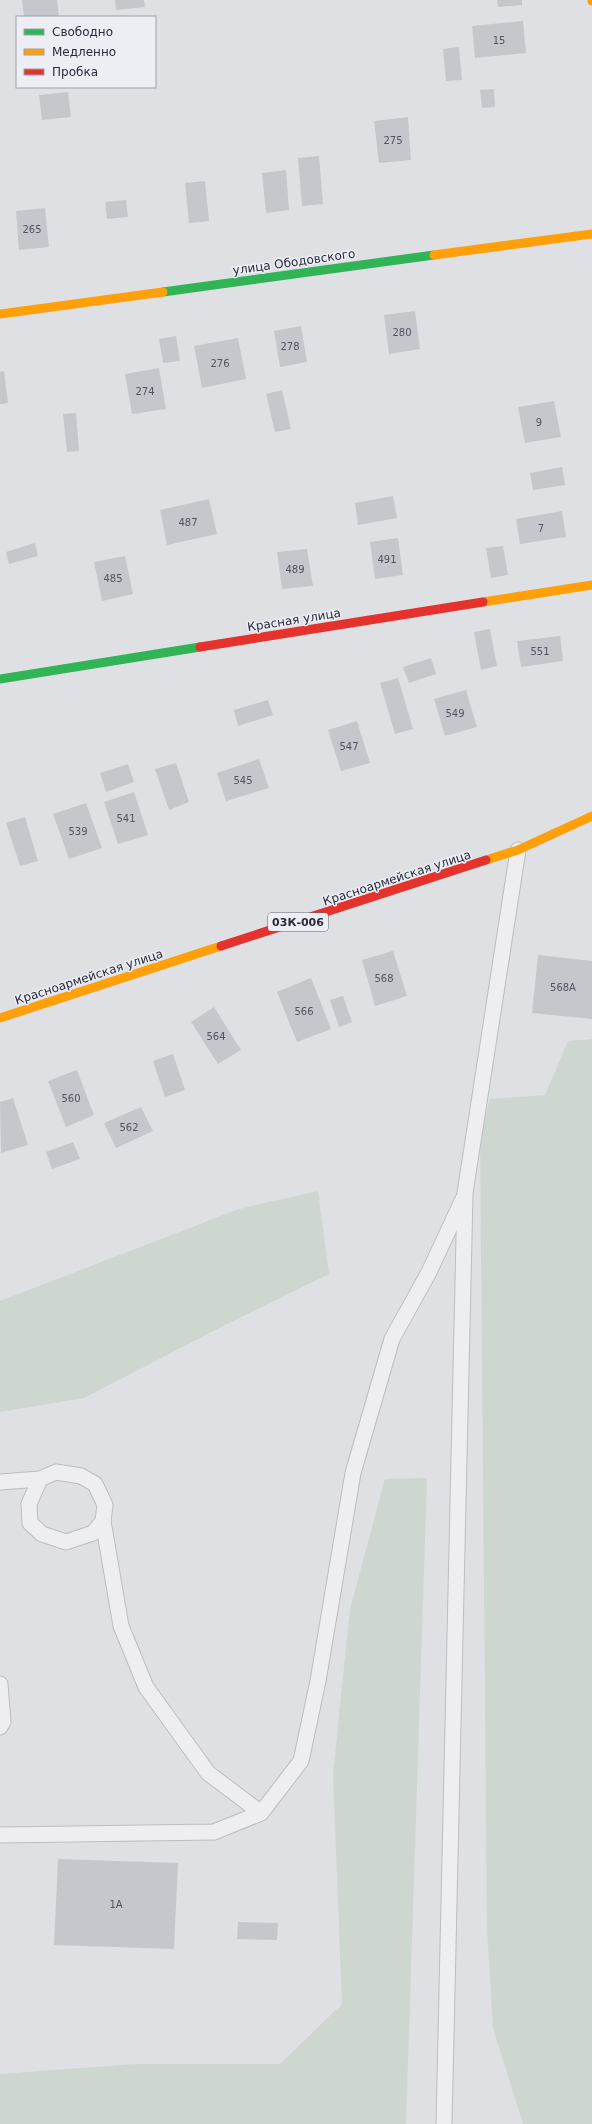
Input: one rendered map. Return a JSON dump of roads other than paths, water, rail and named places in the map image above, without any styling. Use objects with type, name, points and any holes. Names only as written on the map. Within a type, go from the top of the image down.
[{"type":"street","name":"улица Ободовского","points":[[0,314],[592,234]]},
{"type":"street","name":"Красная улица","points":[[0,679],[592,585]]},
{"type":"street","name":"Красноармейская улица","points":[[0,1018],[518,850],[592,816]]},
{"type":"lane","points":[[444,2124],[466,1193],[518,850]]},
{"type":"lane","points":[[0,1835],[214,1832],[261,1813],[301,1761],[318,1681],[353,1473],[392,1339],[429,1272],[466,1193]]},
{"type":"lane","points":[[0,1482],[40,1480],[56,1472],[81,1476],[95,1484],[105,1505],[103,1521],[121,1626],[146,1687],[208,1773],[261,1813]]},
{"type":"lane","points":[[40,1480],[29,1504],[30,1523],[42,1534],[66,1542],[93,1533],[103,1521]]},
{"type":"lane","points":[[0,1684],[3,1722],[0,1727]]}]
